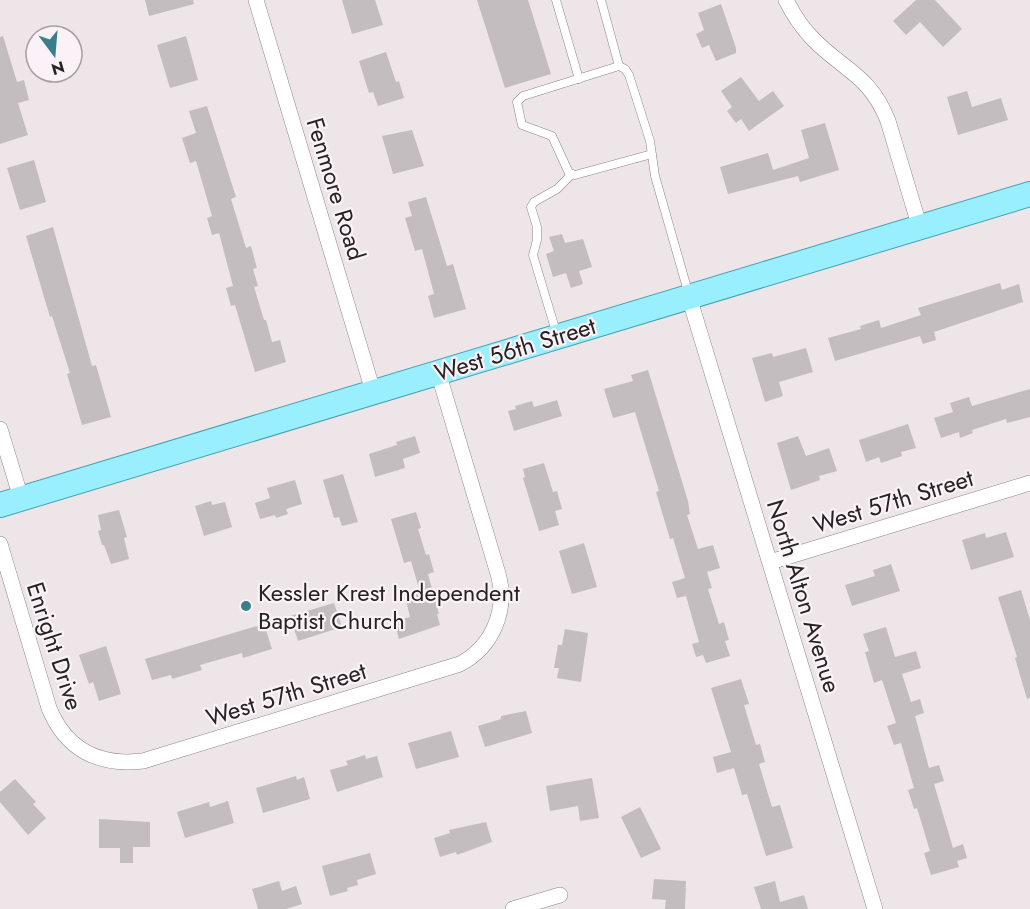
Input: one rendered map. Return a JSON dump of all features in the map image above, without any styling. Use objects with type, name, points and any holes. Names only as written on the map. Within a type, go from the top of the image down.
[{"type":"main road","name":"West 56th Street","points":[[10,501],[1030,194]]},
{"type":"street","name":"Fenmore Road","points":[[256,0],[373,391]]},
{"type":"street","points":[[786,0],[808,34],[859,77],[882,107],[891,129],[920,228]]},
{"type":"street","name":"North Alton Avenue","points":[[689,297],[875,909]]},
{"type":"street","name":"West 57th Street","points":[[85,752],[110,762],[143,761],[460,664],[473,656],[490,637],[500,614],[502,602],[500,584],[438,372]]},
{"type":"street","points":[[0,429],[10,501]]},
{"type":"street","name":"West 57th Street","points":[[770,562],[1030,483]]},
{"type":"street","name":"Enright Drive","points":[[0,544],[51,716],[61,732],[85,752]]},
{"type":"street","points":[[513,909],[560,895]]},
{"type":"lane","points":[[556,0],[579,79]]},
{"type":"lane","points":[[601,0],[619,66]]},
{"type":"lane","points":[[652,154],[574,175],[565,168],[557,143],[552,136],[522,124],[517,102],[523,96],[619,66],[626,69],[650,141],[652,154],[654,176],[689,297]]},
{"type":"lane","points":[[557,336],[533,255],[537,240],[537,227],[531,207],[534,202],[557,189],[572,174]]},
{"type":"building","points":[[145,0],[193,0],[194,4],[149,16]]},
{"type":"building","points":[[342,0],[375,0],[383,25],[352,34]]},
{"type":"building","points":[[477,0],[528,0],[551,74],[505,88]]},
{"type":"building","points":[[916,0],[935,0],[962,29],[943,47],[920,22],[906,35],[893,21]]},
{"type":"building","points":[[721,4],[736,53],[716,61],[709,45],[702,48],[696,34],[704,30],[698,13]]},
{"type":"building","points":[[3,36],[17,82],[24,80],[29,100],[18,103],[28,135],[0,144],[0,37]]},
{"type":"building","points":[[186,36],[198,80],[170,88],[157,45]]},
{"type":"building","points":[[386,52],[404,98],[378,106],[373,92],[369,93],[359,61]]},
{"type":"building","points":[[741,77],[759,101],[773,91],[784,106],[749,131],[741,119],[736,123],[727,111],[732,107],[721,91]]},
{"type":"building","points":[[967,91],[972,107],[1001,98],[1008,120],[958,135],[947,97]]},
{"type":"building","points":[[207,106],[236,197],[231,199],[246,248],[251,246],[257,268],[253,269],[258,286],[254,287],[264,320],[266,320],[272,342],[280,340],[286,362],[255,372],[235,305],[231,306],[226,288],[233,286],[219,233],[212,235],[207,218],[212,216],[196,161],[190,163],[182,138],[196,133],[189,111]]},
{"type":"building","points":[[825,123],[839,170],[800,182],[798,176],[728,194],[720,167],[768,153],[773,170],[809,158],[801,130]]},
{"type":"building","points":[[412,130],[424,166],[393,174],[382,136]]},
{"type":"building","points":[[34,160],[46,202],[20,210],[7,168]]},
{"type":"building","points":[[426,197],[447,266],[453,264],[466,309],[434,318],[428,296],[434,294],[422,249],[415,251],[405,218],[412,216],[408,202]]},
{"type":"building","points":[[53,227],[92,366],[96,365],[111,417],[82,425],[67,374],[70,373],[52,316],[50,317],[26,236]]},
{"type":"building","points":[[562,234],[565,243],[583,239],[592,267],[579,271],[583,284],[571,288],[566,273],[553,277],[546,254],[554,251],[549,237]]},
{"type":"building","points":[[1000,283],[1002,290],[1019,284],[1023,302],[934,332],[936,340],[923,344],[920,336],[835,361],[828,338],[861,329],[860,326],[879,320],[881,328],[921,315],[918,308]]},
{"type":"building","points":[[806,348],[813,372],[779,382],[783,396],[765,402],[752,358],[772,353],[773,357]]},
{"type":"building","points":[[648,370],[688,501],[690,514],[687,515],[698,549],[713,545],[720,568],[707,572],[712,588],[708,589],[719,624],[724,622],[729,640],[725,641],[730,656],[706,663],[703,655],[696,657],[692,644],[699,642],[686,596],[677,598],[672,582],[685,578],[673,538],[670,539],[656,492],[659,491],[635,412],[613,418],[604,389],[633,381],[631,375]]},
{"type":"building","points":[[1030,389],[1030,417],[1007,423],[1006,419],[972,430],[973,433],[960,438],[959,432],[941,438],[934,418],[953,412],[950,403],[969,397],[972,406]]},
{"type":"building","points":[[557,400],[562,416],[514,431],[508,411],[516,409],[515,406],[532,401],[534,407]]},
{"type":"building","points":[[908,424],[916,448],[901,452],[902,456],[881,463],[879,457],[866,462],[859,440]]},
{"type":"building","points":[[415,436],[420,453],[403,459],[405,468],[375,477],[369,454],[397,445],[396,442]]},
{"type":"building","points":[[798,436],[806,456],[829,448],[837,471],[819,476],[820,480],[791,490],[777,443]]},
{"type":"building","points":[[544,463],[553,492],[557,491],[562,509],[555,511],[559,525],[539,531],[523,478],[525,477],[523,469]]},
{"type":"building","points":[[343,474],[358,522],[342,526],[339,517],[334,518],[323,480]]},
{"type":"building","points":[[295,480],[302,504],[286,509],[288,514],[276,518],[275,515],[260,519],[255,503],[270,498],[267,488]]},
{"type":"building","points":[[211,501],[212,505],[225,502],[232,527],[204,536],[195,506]]},
{"type":"building","points":[[119,510],[127,537],[124,538],[129,559],[111,564],[98,531],[101,530],[98,515]]},
{"type":"building","points":[[416,512],[421,528],[418,529],[434,572],[428,574],[440,625],[399,639],[394,621],[410,617],[405,596],[420,592],[411,561],[404,563],[391,519]]},
{"type":"building","points":[[1006,532],[1014,557],[971,570],[962,540],[985,533],[986,538]]},
{"type":"building","points":[[584,543],[597,587],[572,594],[559,551]]},
{"type":"building","points":[[891,564],[900,591],[852,606],[845,585],[875,576],[873,570]]},
{"type":"building","points":[[1021,590],[1030,620],[1030,698],[1027,699],[1015,658],[1017,657],[998,597]]},
{"type":"building","points":[[334,603],[342,627],[298,641],[290,616]]},
{"type":"building","points":[[264,624],[272,649],[243,658],[242,653],[200,665],[202,670],[172,679],[171,675],[152,680],[145,659]]},
{"type":"building","points":[[886,627],[895,657],[916,651],[921,668],[902,674],[911,702],[920,699],[924,713],[915,716],[929,768],[939,765],[944,781],[934,784],[953,848],[963,844],[967,858],[957,861],[959,867],[931,875],[924,853],[930,851],[917,808],[914,809],[908,790],[914,788],[901,743],[894,745],[887,726],[896,723],[882,680],[874,683],[865,652],[869,651],[863,634]]},
{"type":"building","points":[[565,629],[588,633],[581,682],[557,678],[559,668],[554,668],[558,645],[562,645]]},
{"type":"building","points":[[106,646],[121,694],[99,701],[93,682],[89,684],[79,655]]},
{"type":"building","points":[[741,679],[749,704],[744,705],[756,745],[760,744],[765,762],[759,764],[772,807],[780,805],[793,848],[766,856],[747,794],[742,795],[734,768],[717,773],[713,757],[731,752],[711,688]]},
{"type":"building","points":[[526,711],[532,733],[485,747],[478,726],[501,719],[501,716]]},
{"type":"building","points":[[451,731],[459,757],[416,769],[408,743]]},
{"type":"building","points":[[365,755],[366,759],[377,756],[383,777],[337,792],[330,770],[348,765],[346,761]]},
{"type":"building","points":[[296,776],[297,780],[304,777],[310,799],[263,813],[256,788]]},
{"type":"building","points":[[592,778],[599,818],[580,821],[578,806],[550,811],[546,786]]},
{"type":"building","points":[[15,779],[36,802],[33,804],[46,818],[28,835],[0,802],[0,792]]},
{"type":"building","points":[[228,801],[234,823],[185,838],[177,812],[209,802],[210,807]]},
{"type":"building","points":[[640,807],[661,849],[641,858],[621,817]]},
{"type":"building","points":[[99,819],[150,822],[150,847],[133,847],[133,863],[120,863],[120,848],[99,848]]},
{"type":"building","points":[[486,822],[492,842],[457,855],[456,852],[440,857],[434,838],[450,833],[449,830]]},
{"type":"building","points":[[370,853],[376,874],[357,880],[358,885],[347,888],[348,891],[330,896],[322,866]]},
{"type":"building","points":[[654,879],[686,881],[685,909],[665,909],[666,900],[652,899]]},
{"type":"building","points":[[279,881],[282,891],[296,886],[302,904],[286,909],[258,909],[252,889]]},
{"type":"building","points":[[775,881],[780,902],[804,895],[808,909],[761,909],[754,887]]},
{"type":"place","name":"Kessler Krest Independent Baptist Church","points":[[246,606]]}]
